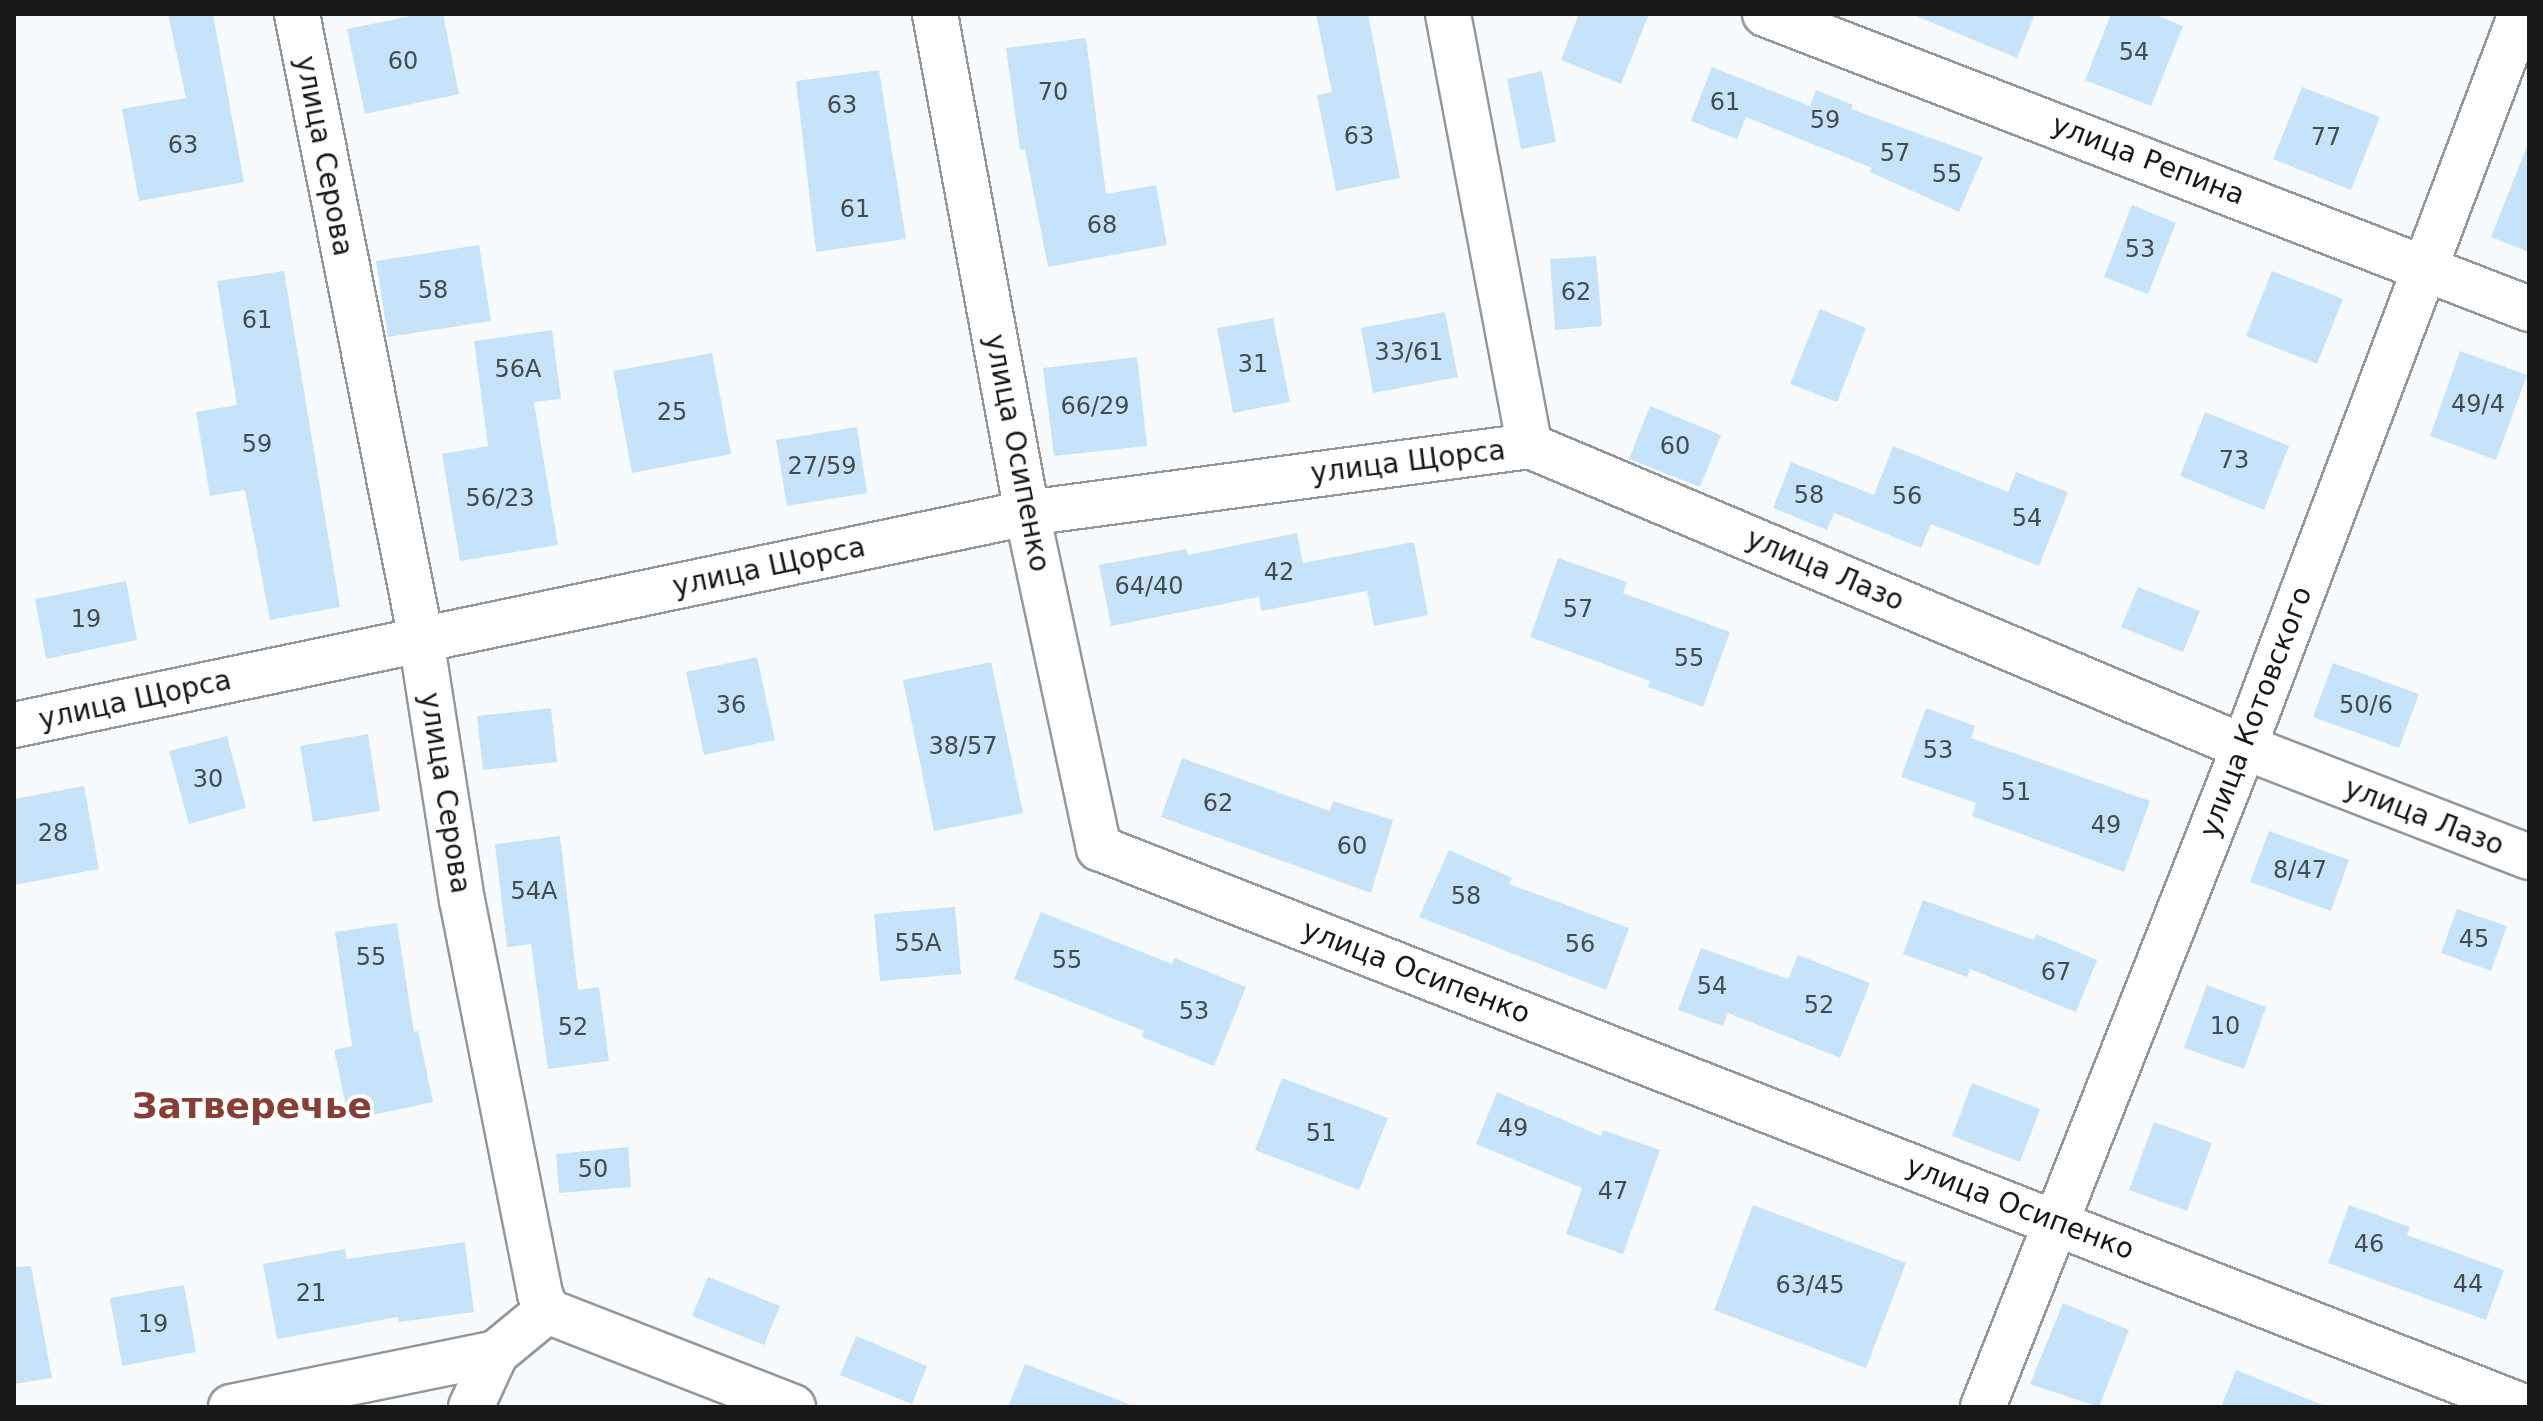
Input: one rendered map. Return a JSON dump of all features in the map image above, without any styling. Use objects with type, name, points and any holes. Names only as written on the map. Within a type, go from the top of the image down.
[{"type":"street","name":"улица Серова","points":[[297,14],[421,639],[462,900],[547,1311]]},
{"type":"street","name":"улица Осипенко","points":[[935,14],[1027,513],[1099,848],[2524,1407]]},
{"type":"street","points":[[1448,14],[1530,446]]},
{"type":"street","name":"улица Репина","points":[[1765,14],[2529,309]]},
{"type":"street","name":"улица Котовского","points":[[1983,1407],[2244,747],[2521,14]]},
{"type":"street","name":"улица Щорса","points":[[14,725],[1027,513],[1530,446]]},
{"type":"street","name":"улица Лазо","points":[[1530,446],[2244,747],[2529,857]]},
{"type":"street","points":[[471,1407],[496,1353],[547,1311],[793,1407]]},
{"type":"street","points":[[231,1407],[496,1353]]},
{"type":"building","points":[[168,14],[213,14],[244,182],[139,201],[122,109],[186,98]]},
{"type":"building","points":[[421,14],[443,14],[459,94],[365,114],[347,29]]},
{"type":"building","points":[[1316,14],[1368,14],[1400,178],[1336,191],[1317,95],[1332,92]]},
{"type":"building","points":[[1579,14],[1649,14],[1621,84],[1561,60]]},
{"type":"building","points":[[1911,14],[2035,14],[2017,58]]},
{"type":"building","points":[[2111,14],[2153,14],[2183,26],[2151,106],[2085,80]]},
{"type":"building","points":[[1086,38],[1106,194],[1156,185],[1167,245],[1048,267],[1025,149],[1020,150],[1006,48]]},
{"type":"building","points":[[1712,67],[1810,106],[1816,90],[1853,105],[1851,109],[1983,157],[1959,212],[1870,172],[1872,168],[1746,117],[1737,139],[1691,121]]},
{"type":"building","points":[[879,70],[906,239],[816,252],[796,81]]},
{"type":"building","points":[[1542,71],[1556,142],[1521,149],[1507,79]]},
{"type":"building","points":[[2302,87],[2380,117],[2351,190],[2273,159]]},
{"type":"building","points":[[2529,146],[2529,252],[2491,237]]},
{"type":"building","points":[[2132,205],[2176,223],[2148,294],[2104,277]]},
{"type":"building","points":[[479,245],[491,321],[388,337],[376,261]]},
{"type":"building","points":[[1596,256],[1602,326],[1555,330],[1550,259]]},
{"type":"building","points":[[284,271],[340,607],[270,620],[245,490],[210,496],[196,412],[237,405],[217,281]]},
{"type":"building","points":[[2272,271],[2343,299],[2317,364],[2246,336]]},
{"type":"building","points":[[1820,309],[1866,328],[1837,402],[1790,384]]},
{"type":"building","points":[[1445,312],[1458,377],[1373,393],[1361,328]]},
{"type":"building","points":[[1273,318],[1290,402],[1233,413],[1217,328]]},
{"type":"building","points":[[552,330],[561,399],[534,402],[558,545],[460,561],[442,454],[488,446],[474,341]]},
{"type":"building","points":[[2460,351],[2527,375],[2496,460],[2430,436]]},
{"type":"building","points":[[712,353],[731,454],[632,473],[613,371]]},
{"type":"building","points":[[1137,357],[1147,446],[1054,456],[1043,368]]},
{"type":"building","points":[[1650,406],[1721,435],[1700,487],[1629,459]]},
{"type":"building","points":[[2205,412],[2289,446],[2264,510],[2180,476]]},
{"type":"building","points":[[857,427],[867,493],[787,506],[776,440]]},
{"type":"building","points":[[1893,446],[2008,492],[2016,472],[2068,492],[2039,566],[1931,524],[1921,548],[1834,513],[1827,530],[1773,508],[1791,462],[1874,495]]},
{"type":"building","points":[[1297,533],[1303,563],[1414,542],[1428,615],[1374,626],[1367,591],[1261,611],[1259,597],[1111,626],[1099,565],[1186,549],[1188,555]]},
{"type":"building","points":[[1558,558],[1627,582],[1623,593],[1730,632],[1703,707],[1648,687],[1650,681],[1530,637]]},
{"type":"building","points":[[126,581],[137,640],[46,659],[35,599]]},
{"type":"building","points":[[2138,587],[2200,611],[2183,652],[2121,627]]},
{"type":"building","points":[[757,657],[775,740],[704,755],[686,672]]},
{"type":"building","points":[[991,662],[1023,813],[934,831],[903,680]]},
{"type":"building","points":[[2333,663],[2419,694],[2399,748],[2313,717]]},
{"type":"building","points":[[551,708],[557,762],[483,770],[477,716]]},
{"type":"building","points":[[1926,708],[1975,726],[1971,738],[2150,801],[2124,872],[1972,816],[1976,803],[1901,777]]},
{"type":"building","points":[[368,734],[380,811],[313,822],[300,746]]},
{"type":"building","points":[[227,736],[246,808],[189,824],[169,751]]},
{"type":"building","points":[[1182,758],[1330,811],[1333,801],[1393,820],[1371,893],[1161,817]]},
{"type":"building","points":[[84,786],[99,869],[14,885],[14,799]]},
{"type":"building","points":[[2269,831],[2349,860],[2331,911],[2250,882]]},
{"type":"building","points":[[560,836],[578,990],[599,987],[609,1061],[548,1069],[531,944],[507,947],[495,844]]},
{"type":"building","points":[[1449,850],[1512,878],[1509,884],[1629,928],[1606,990],[1419,917]]},
{"type":"building","points":[[1923,900],[2034,940],[2036,934],[2097,960],[2076,1012],[1970,969],[1967,977],[1903,954]]},
{"type":"building","points":[[955,907],[961,974],[880,981],[874,914]]},
{"type":"building","points":[[2457,909],[2507,926],[2491,971],[2441,953]]},
{"type":"building","points":[[1041,912],[1172,964],[1174,958],[1246,987],[1214,1066],[1142,1037],[1144,1031],[1014,979]]},
{"type":"building","points":[[397,923],[414,1032],[418,1031],[433,1102],[349,1120],[334,1050],[352,1046],[335,932]]},
{"type":"building","points":[[1701,948],[1788,979],[1798,955],[1870,983],[1840,1058],[1728,1013],[1723,1026],[1678,1010]]},
{"type":"building","points":[[2207,985],[2266,1007],[2244,1069],[2184,1048]]},
{"type":"building","points":[[1282,1078],[1388,1118],[1359,1190],[1255,1150]]},
{"type":"building","points":[[1972,1083],[2040,1109],[2020,1162],[1952,1136]]},
{"type":"building","points":[[1497,1092],[1601,1136],[1603,1130],[1660,1150],[1623,1254],[1566,1234],[1582,1188],[1476,1144]]},
{"type":"building","points":[[2154,1122],[2212,1143],[2187,1211],[2129,1190]]},
{"type":"building","points":[[628,1147],[631,1187],[559,1193],[556,1154]]},
{"type":"building","points":[[1753,1205],[1906,1263],[1866,1368],[1714,1310]]},
{"type":"building","points":[[2349,1205],[2410,1227],[2407,1235],[2504,1270],[2486,1320],[2328,1263]]},
{"type":"building","points":[[465,1242],[474,1312],[399,1322],[398,1317],[277,1339],[263,1264],[345,1249],[347,1259]]},
{"type":"building","points":[[31,1266],[52,1378],[14,1384],[14,1267]]},
{"type":"building","points":[[708,1277],[780,1306],[764,1345],[692,1316]]},
{"type":"building","points":[[184,1285],[196,1352],[122,1366],[110,1298]]},
{"type":"building","points":[[2063,1303],[2129,1330],[2099,1407],[2030,1384]]},
{"type":"building","points":[[856,1336],[927,1366],[912,1404],[840,1375]]},
{"type":"building","points":[[1025,1364],[1129,1404],[1128,1407],[1008,1407]]},
{"type":"building","points":[[2236,1370],[2325,1406],[2221,1407]]},
{"type":"district","name":"Затверечье","points":[[252,1106]]}]
